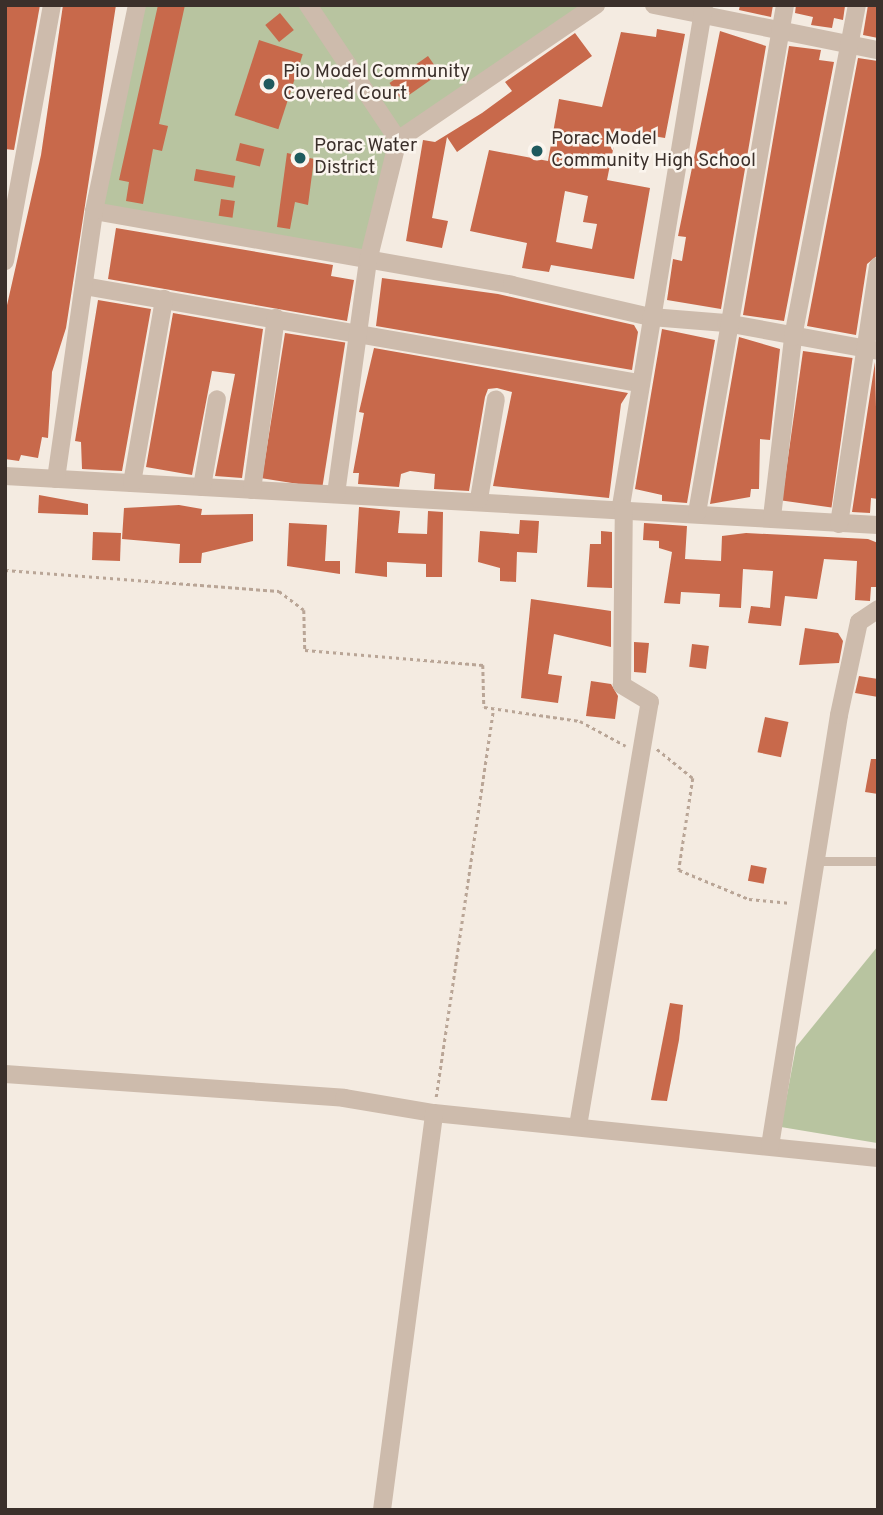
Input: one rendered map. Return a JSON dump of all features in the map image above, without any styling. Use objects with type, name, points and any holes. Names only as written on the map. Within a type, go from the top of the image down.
[{"type":"street","points":[[5,261],[8,226],[52,5]]},
{"type":"street","points":[[56,479],[94,211],[137,5]]},
{"type":"street","points":[[308,5],[398,140]]},
{"type":"street","points":[[654,5],[703,10],[878,50]]},
{"type":"street","points":[[697,513],[726,323],[785,5]]},
{"type":"street","points":[[772,517],[793,337],[857,5]]},
{"type":"street","points":[[336,494],[368,261],[398,140],[590,6]]},
{"type":"street","points":[[578,1126],[650,702],[622,685],[622,507],[638,383],[703,10]]},
{"type":"street","points":[[94,211],[368,261],[651,317],[726,323],[870,350]]},
{"type":"street","points":[[839,524],[870,350],[878,266]]},
{"type":"street","points":[[84,286],[276,318],[359,337],[638,383]]},
{"type":"street","points":[[132,483],[163,299]]},
{"type":"street","points":[[251,490],[276,318]]},
{"type":"street","points":[[202,487],[217,399]]},
{"type":"street","points":[[479,499],[496,399]]},
{"type":"street","points":[[5,476],[622,507],[878,525]]},
{"type":"street","points":[[771,1146],[806,905],[859,622],[878,609]]},
{"type":"street","points":[[5,1074],[344,1098],[434,1114],[578,1126],[878,1158]]},
{"type":"street","points":[[382,1510],[434,1114]]},
{"type":"lane","points":[[814,861],[878,861]]},
{"type":"path","points":[[5,570],[279,591],[304,610],[305,650],[483,665],[484,706],[580,722],[614,742],[640,747]]},
{"type":"path","points":[[434,1114],[493,709]]},
{"type":"path","points":[[651,748],[693,778],[680,870],[749,899],[806,905]]},
{"type":"green space","points":[[137,5],[585,5],[398,140],[368,261],[94,211]]},
{"type":"green space","points":[[878,946],[877,1143],[781,1127],[796,1047]]},
{"type":"building","points":[[5,5],[40,5],[14,150],[5,149]]},
{"type":"building","points":[[63,5],[116,5],[66,328],[52,372],[48,438],[42,437],[38,458],[21,455],[19,461],[5,459],[5,314],[41,155]]},
{"type":"building","points":[[158,5],[185,5],[159,124],[168,126],[162,151],[153,149],[143,204],[126,201],[129,182],[119,180]]},
{"type":"building","points":[[740,5],[773,5],[771,17],[739,10]]},
{"type":"building","points":[[796,5],[844,5],[843,20],[834,18],[832,28],[811,25],[813,17],[795,13]]},
{"type":"building","points":[[868,5],[878,5],[878,38],[863,35]]},
{"type":"building","points":[[280,13],[294,30],[279,42],[265,25]]},
{"type":"building","points":[[657,29],[685,34],[665,138],[617,130],[607,180],[650,188],[634,279],[551,265],[549,272],[522,268],[527,243],[470,231],[489,150],[548,161],[559,99],[602,107],[621,32],[656,37]],"holes":[[[565,191],[588,196],[583,222],[597,224],[592,249],[556,242]]]},
{"type":"building","points":[[720,31],[766,46],[721,309],[667,300],[673,259],[682,261],[686,237],[678,236]]},
{"type":"building","points":[[575,33],[592,56],[457,152],[447,137],[432,218],[448,221],[442,248],[406,241],[423,140],[435,142],[482,113],[512,91],[505,82]]},
{"type":"building","name":"Pio Model Community Covered Court","points":[[259,40],[303,54],[278,129],[235,115]]},
{"type":"building","points":[[789,46],[821,50],[819,60],[834,62],[784,321],[743,315]]},
{"type":"building","points":[[428,56],[440,73],[402,100],[389,83]]},
{"type":"building","points":[[858,58],[878,61],[878,255],[867,264],[856,335],[807,326]]},
{"type":"building","points":[[240,143],[264,149],[260,167],[236,160]]},
{"type":"building","points":[[287,153],[314,159],[308,205],[295,202],[290,229],[277,227]]},
{"type":"building","points":[[196,169],[235,176],[233,188],[194,181]]},
{"type":"building","points":[[221,199],[235,201],[232,218],[219,216]]},
{"type":"building","points":[[116,228],[333,265],[331,276],[354,280],[347,321],[108,279]]},
{"type":"building","points":[[382,278],[498,294],[634,325],[638,332],[632,370],[376,326]]},
{"type":"building","points":[[98,300],[151,309],[122,471],[82,469],[81,442],[75,441]]},
{"type":"building","points":[[173,313],[263,329],[242,478],[215,476],[235,374],[212,371],[192,475],[146,467]]},
{"type":"building","points":[[662,329],[715,340],[687,503],[662,501],[662,495],[635,489]]},
{"type":"building","points":[[285,333],[345,343],[322,488],[262,478]]},
{"type":"building","points":[[739,337],[780,349],[770,440],[760,439],[759,489],[751,489],[750,497],[710,504]]},
{"type":"building","points":[[374,348],[628,393],[621,404],[609,498],[493,486],[512,392],[497,388],[488,389],[485,397],[469,491],[434,489],[435,474],[410,471],[401,474],[399,487],[358,484],[359,473],[353,473],[364,413],[359,412]]},
{"type":"building","points":[[803,351],[853,358],[831,507],[782,501]]},
{"type":"building","points":[[875,362],[878,499],[871,498],[870,513],[852,512]]},
{"type":"building","points":[[39,495],[88,504],[88,515],[38,513]]},
{"type":"building","points":[[179,505],[202,509],[201,515],[253,514],[253,541],[202,553],[201,563],[179,563],[180,544],[122,539],[124,508]]},
{"type":"building","points":[[359,507],[400,511],[398,533],[427,534],[428,511],[443,512],[442,577],[426,577],[426,564],[387,562],[387,577],[355,573]]},
{"type":"building","points":[[520,520],[539,521],[537,553],[517,552],[516,582],[500,581],[500,568],[478,562],[480,531],[519,534]]},
{"type":"building","points":[[289,523],[327,525],[325,561],[340,561],[340,574],[287,566]]},
{"type":"building","points":[[644,523],[687,526],[685,559],[721,561],[722,536],[746,533],[868,539],[878,543],[878,587],[871,587],[870,601],[855,600],[857,561],[824,559],[817,599],[785,596],[781,626],[748,623],[751,606],[770,608],[773,571],[743,569],[741,608],[719,607],[720,594],[681,592],[680,604],[664,603],[672,552],[659,548],[659,541],[643,540]]},
{"type":"building","points":[[601,531],[612,532],[612,588],[587,587],[590,544],[601,544]]},
{"type":"building","points":[[93,532],[121,533],[120,561],[92,560]]},
{"type":"building","points":[[531,599],[611,611],[611,647],[554,634],[548,674],[562,676],[558,703],[521,698]]},
{"type":"building","points":[[805,628],[838,633],[843,641],[839,663],[799,665]]},
{"type":"building","points":[[634,642],[649,643],[646,673],[634,672]]},
{"type":"building","points":[[692,644],[709,646],[706,669],[689,667]]},
{"type":"building","points":[[859,676],[878,679],[878,697],[855,693]]},
{"type":"building","points":[[591,681],[611,684],[618,696],[615,719],[586,716]]},
{"type":"building","points":[[765,717],[788,722],[781,757],[758,752]]},
{"type":"building","points":[[871,759],[878,759],[878,794],[865,792]]},
{"type":"building","points":[[751,865],[767,868],[764,884],[748,881]]},
{"type":"building","points":[[670,1003],[683,1005],[679,1040],[667,1101],[651,1100]]},
{"type":"place","name":"Pio Model Community Covered Court","points":[[269,84]]},
{"type":"place","name":"Porac Model Community High School","points":[[537,151]]},
{"type":"place","name":"Porac Water District","points":[[300,158]]}]
